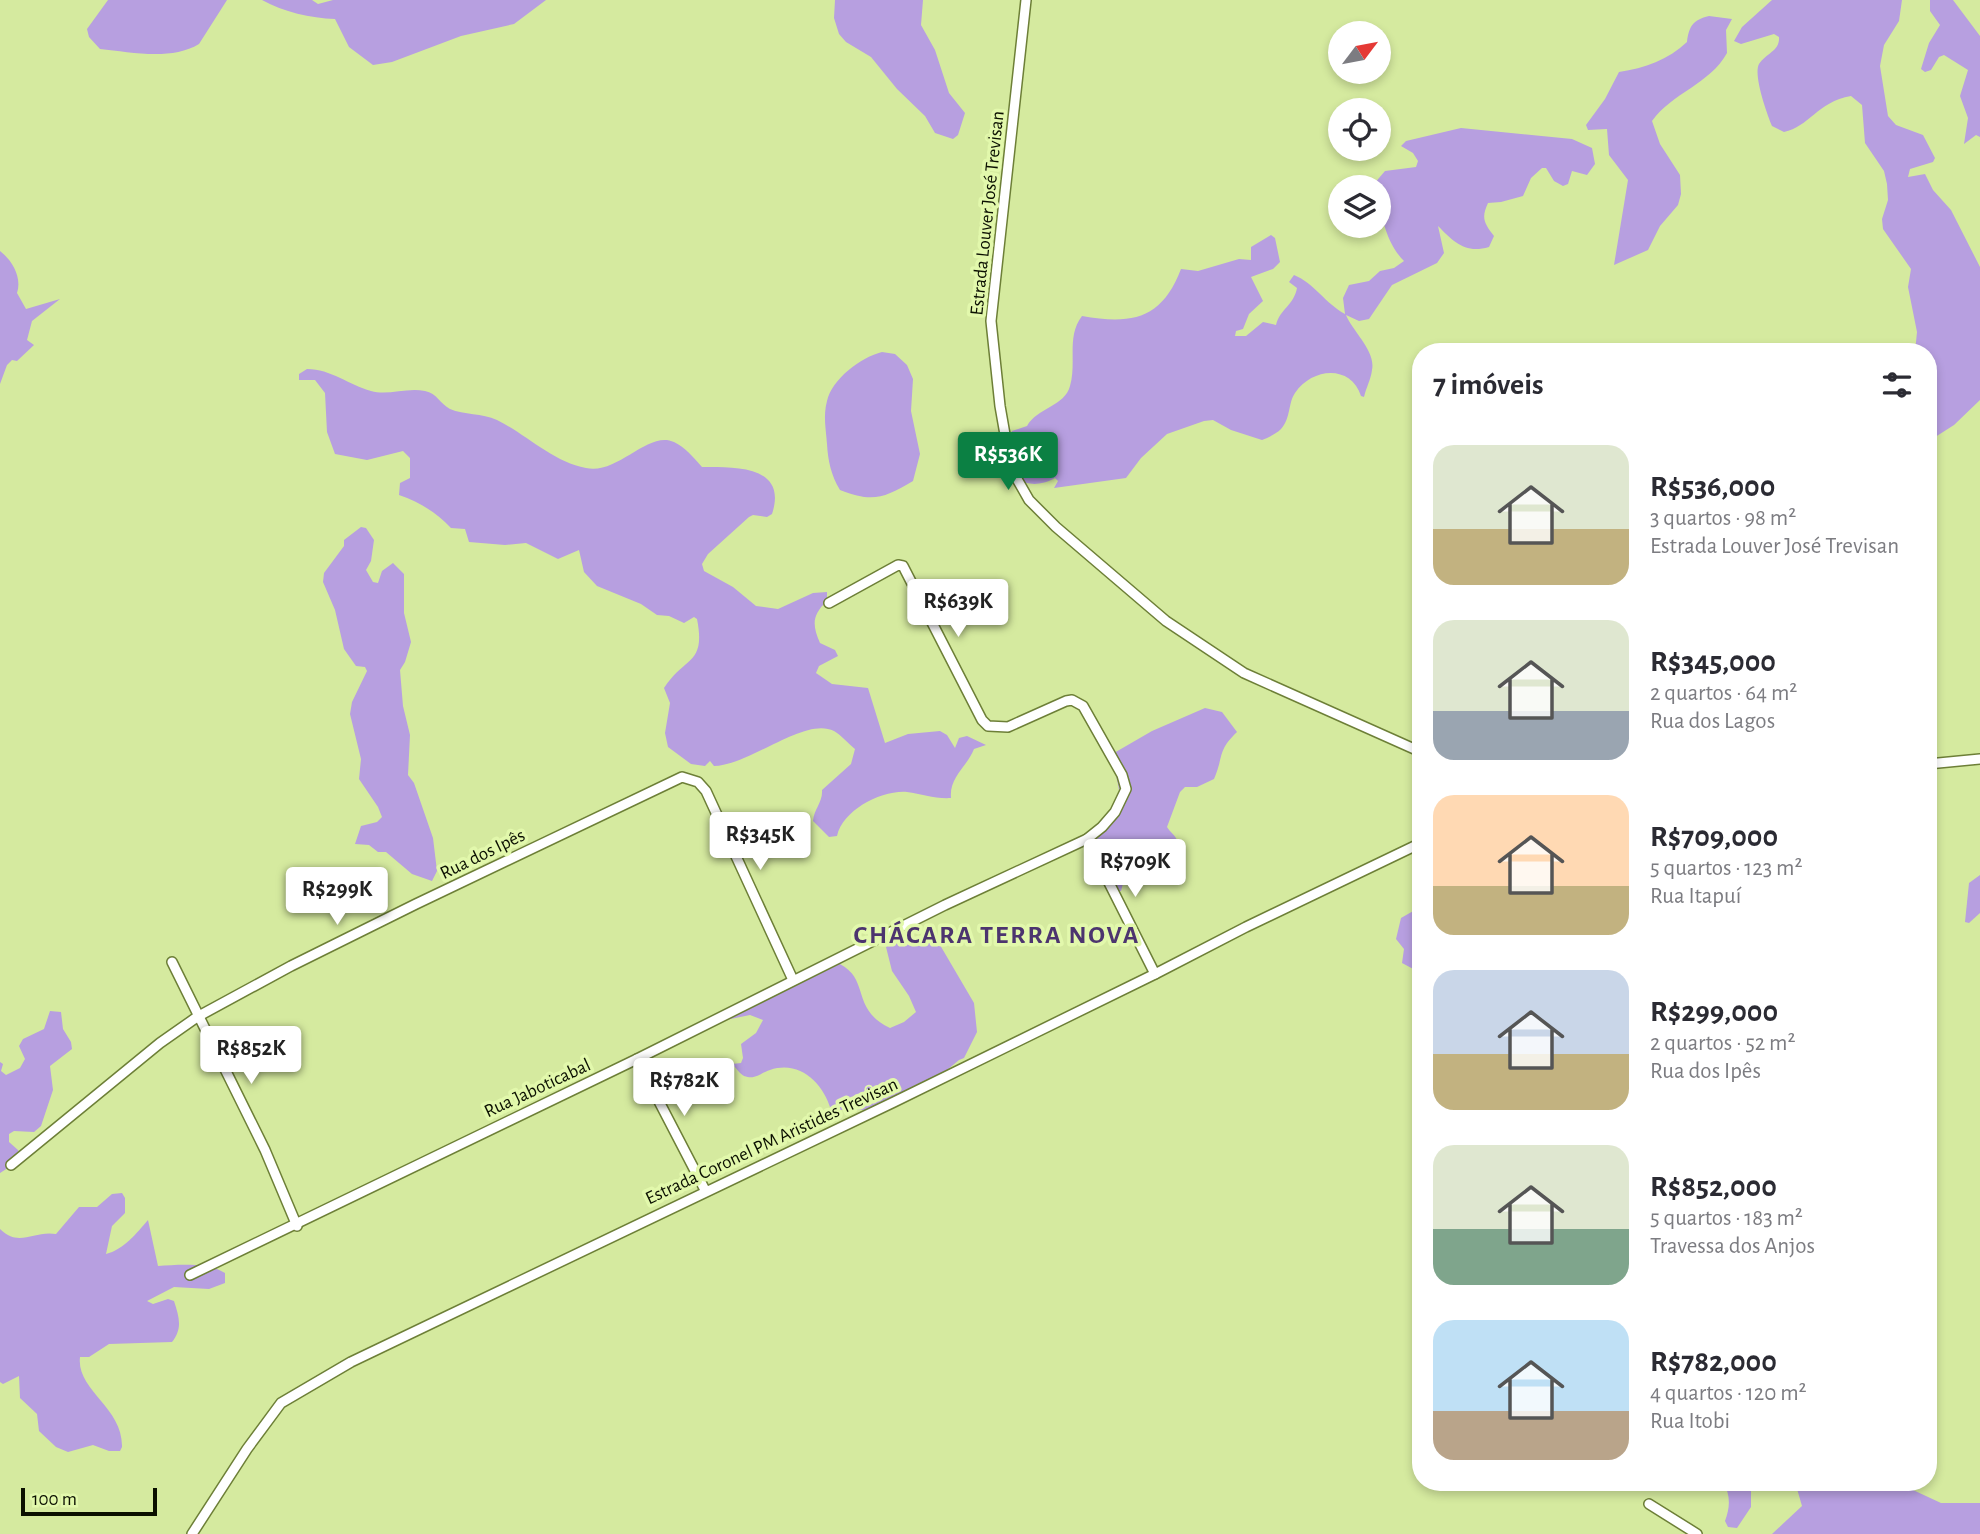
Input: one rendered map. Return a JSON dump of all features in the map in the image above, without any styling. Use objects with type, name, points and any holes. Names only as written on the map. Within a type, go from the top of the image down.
[{"type":"street","name":"Estrada Louver José Trevisan","points":[[1026,0],[990,321],[1000,406],[1007,446],[1017,479],[1029,500],[1056,527],[1166,621],[1244,673],[1412,748]]},
{"type":"street","name":"Rua Jaboticabal","points":[[190,1275],[297,1226],[451,1147],[1087,839],[1115,812],[1126,789],[1114,759],[1083,706],[1078,701],[1066,701],[1008,727],[988,726],[982,720],[906,569],[898,565],[829,603]]},
{"type":"street","points":[[1937,763],[1980,760]]},
{"type":"street","name":"Rua dos Ipês","points":[[11,1165],[160,1043],[197,1017],[290,966],[682,777],[698,782],[720,818],[793,980]]},
{"type":"street","points":[[1087,839],[1156,974]]},
{"type":"street","name":"Estrada Coronel PM Aristides Trevisan","points":[[192,1534],[268,1419],[293,1394],[351,1362],[1156,974],[1245,926],[1412,847]]},
{"type":"street","points":[[172,962],[197,1017],[242,1100],[297,1226]]},
{"type":"street","points":[[637,1059],[705,1191]]},
{"type":"street","points":[[1649,1504],[1698,1534]]},
{"type":"shaded area","points":[[108,0],[227,0],[199,44],[176,52],[151,54],[100,49],[89,37],[87,29]]},
{"type":"shaded area","points":[[262,0],[312,0],[318,4],[333,0],[546,0],[514,24],[461,36],[392,62],[373,65],[349,47],[335,19],[297,14]]},
{"type":"shaded area","points":[[835,0],[923,0],[921,25],[935,50],[949,93],[965,113],[958,135],[953,139],[935,133],[925,116],[897,89],[871,57],[846,42],[839,34],[834,18]]},
{"type":"shaded area","points":[[1772,0],[1902,0],[1899,21],[1884,45],[1880,66],[1888,116],[1896,125],[1923,135],[1935,158],[1933,162],[1910,169],[1908,177],[1925,174],[1933,190],[1951,210],[1980,267],[1980,400],[1954,425],[1937,436],[1937,343],[1916,343],[1917,332],[1908,287],[1911,269],[1883,229],[1882,219],[1888,200],[1887,184],[1884,171],[1865,143],[1862,105],[1851,96],[1830,103],[1793,129],[1784,132],[1772,126],[1761,95],[1758,69],[1762,60],[1777,46],[1779,37],[1774,34],[1741,44],[1734,41],[1742,27]]},
{"type":"shaded area","points":[[1930,0],[1953,0],[1980,36],[1980,137],[1976,135],[1964,144],[1968,118],[1960,96],[1968,70],[1944,55],[1939,57],[1931,70],[1925,72],[1921,69],[1929,43],[1940,25],[1930,11]]},
{"type":"shaded area","points":[[1709,16],[1732,19],[1726,30],[1727,53],[1711,73],[1660,111],[1652,121],[1660,144],[1680,175],[1681,194],[1678,205],[1660,226],[1648,250],[1614,265],[1628,180],[1609,155],[1607,129],[1588,130],[1586,125],[1605,99],[1619,72],[1647,65],[1672,54],[1687,42],[1693,24]]},
{"type":"shaded area","points":[[1461,128],[1572,139],[1592,148],[1595,164],[1587,175],[1572,171],[1568,184],[1563,186],[1554,181],[1546,168],[1542,168],[1531,178],[1523,196],[1488,203],[1485,220],[1494,236],[1489,247],[1467,248],[1455,242],[1438,226],[1444,253],[1437,263],[1392,285],[1369,319],[1359,321],[1346,315],[1371,356],[1371,373],[1364,397],[1349,379],[1331,373],[1321,374],[1303,384],[1295,393],[1281,429],[1262,440],[1231,430],[1213,420],[1204,421],[1167,434],[1141,458],[1126,478],[1054,488],[1058,481],[1055,478],[1035,484],[1016,480],[1002,473],[997,460],[1006,455],[1012,431],[1027,426],[1037,415],[1057,403],[1067,393],[1072,377],[1074,332],[1082,316],[1116,319],[1143,315],[1165,299],[1181,269],[1198,271],[1239,259],[1251,260],[1251,247],[1271,235],[1275,238],[1280,262],[1273,269],[1251,277],[1263,301],[1249,314],[1243,329],[1236,331],[1235,336],[1246,336],[1263,322],[1276,325],[1295,294],[1297,288],[1289,282],[1294,275],[1308,283],[1345,314],[1343,298],[1349,285],[1369,281],[1380,271],[1394,268],[1404,261],[1389,238],[1391,238],[1391,175],[1382,175],[1385,171],[1416,167],[1418,161],[1413,153],[1401,146],[1406,141]]},
{"type":"shaded area","points":[[0,251],[15,270],[17,293],[26,309],[60,299],[32,321],[27,340],[34,345],[17,361],[12,360],[7,365],[0,384]]},
{"type":"shaded area","points":[[882,352],[895,354],[907,365],[913,379],[911,411],[920,454],[913,481],[886,495],[861,496],[840,490],[834,479],[827,450],[826,407],[830,393],[848,370]]},
{"type":"shaded area","points":[[307,369],[332,374],[377,392],[429,392],[450,409],[497,420],[562,460],[586,468],[610,465],[643,447],[664,440],[682,447],[702,467],[743,469],[766,478],[772,486],[775,498],[772,514],[767,517],[749,517],[708,554],[702,564],[704,571],[733,587],[756,606],[778,609],[813,593],[827,592],[827,601],[816,616],[816,631],[820,643],[835,650],[838,656],[819,666],[816,673],[832,684],[868,688],[885,743],[908,734],[940,731],[947,735],[955,748],[959,738],[967,736],[986,745],[974,749],[953,784],[951,798],[907,792],[886,794],[855,810],[837,836],[829,837],[813,821],[814,817],[822,790],[851,764],[855,749],[834,731],[822,728],[808,730],[729,764],[714,766],[710,761],[705,766],[691,764],[668,747],[665,733],[670,703],[664,688],[696,653],[699,645],[697,619],[694,617],[684,623],[669,616],[657,615],[641,604],[597,586],[584,572],[579,550],[558,559],[526,543],[505,545],[469,542],[465,529],[451,528],[427,508],[399,495],[400,483],[410,478],[410,458],[403,451],[367,460],[335,454],[327,432],[325,393],[315,380],[299,380],[299,374]]},
{"type":"shaded area","points":[[361,527],[366,528],[374,540],[371,561],[366,570],[373,582],[378,583],[382,571],[393,563],[404,574],[404,613],[411,642],[400,670],[403,706],[410,735],[408,775],[414,783],[433,838],[437,871],[432,881],[412,874],[386,852],[378,852],[369,845],[355,844],[361,826],[377,822],[382,817],[359,779],[361,759],[350,714],[352,702],[367,671],[365,667],[356,666],[344,649],[335,610],[323,582],[324,573],[344,546],[344,540]]},
{"type":"shaded area","points":[[1205,708],[1222,712],[1237,732],[1224,749],[1214,779],[1197,787],[1185,787],[1180,792],[1167,827],[1179,847],[1176,868],[1167,878],[1160,880],[1131,872],[1125,876],[1121,891],[1112,892],[1092,872],[1088,854],[1096,836],[1118,803],[1114,753],[1152,731]]},
{"type":"shaded area","points":[[1980,875],[1980,913],[1969,923],[1965,922],[1969,883]]},
{"type":"shaded area","points":[[1412,912],[1412,968],[1402,963],[1404,949],[1396,939],[1401,918]]},
{"type":"shaded area","points":[[919,937],[940,945],[974,1003],[977,1032],[964,1058],[929,1085],[874,1110],[831,1110],[816,1083],[800,1071],[781,1068],[748,1077],[742,1075],[732,1064],[741,1063],[741,1044],[756,1033],[763,1020],[750,1015],[716,1022],[835,962],[853,976],[869,1012],[877,1020],[890,1028],[904,1022],[916,1012],[892,971],[886,947]]},
{"type":"shaded area","points":[[50,1011],[61,1012],[63,1029],[72,1049],[50,1066],[53,1090],[41,1126],[34,1132],[14,1131],[9,1134],[9,1142],[18,1150],[22,1159],[0,1173],[0,1062],[3,1064],[1,1071],[6,1075],[20,1068],[25,1059],[19,1046],[23,1039],[44,1029]]},
{"type":"shaded area","points":[[122,1193],[125,1198],[125,1213],[112,1226],[106,1254],[124,1245],[148,1220],[158,1266],[210,1267],[225,1273],[225,1283],[209,1289],[174,1287],[147,1301],[153,1304],[168,1299],[174,1301],[179,1327],[172,1342],[109,1344],[89,1357],[80,1357],[85,1379],[115,1421],[122,1447],[120,1451],[109,1451],[93,1445],[68,1452],[56,1447],[39,1431],[37,1414],[20,1398],[19,1376],[3,1384],[0,1382],[0,1229],[7,1235],[20,1238],[56,1234],[79,1207],[97,1207],[112,1194]]},
{"type":"shaded area","points":[[1751,1491],[1751,1507],[1737,1528],[1728,1527],[1725,1521],[1729,1502],[1727,1492]]},
{"type":"shaded area","points":[[1798,1491],[1915,1491],[1941,1503],[1980,1503],[1980,1534],[1772,1534],[1802,1506]]},
{"type":"district","name":"CHÁCARA TERRA NOVA","points":[[997,934]]}]
